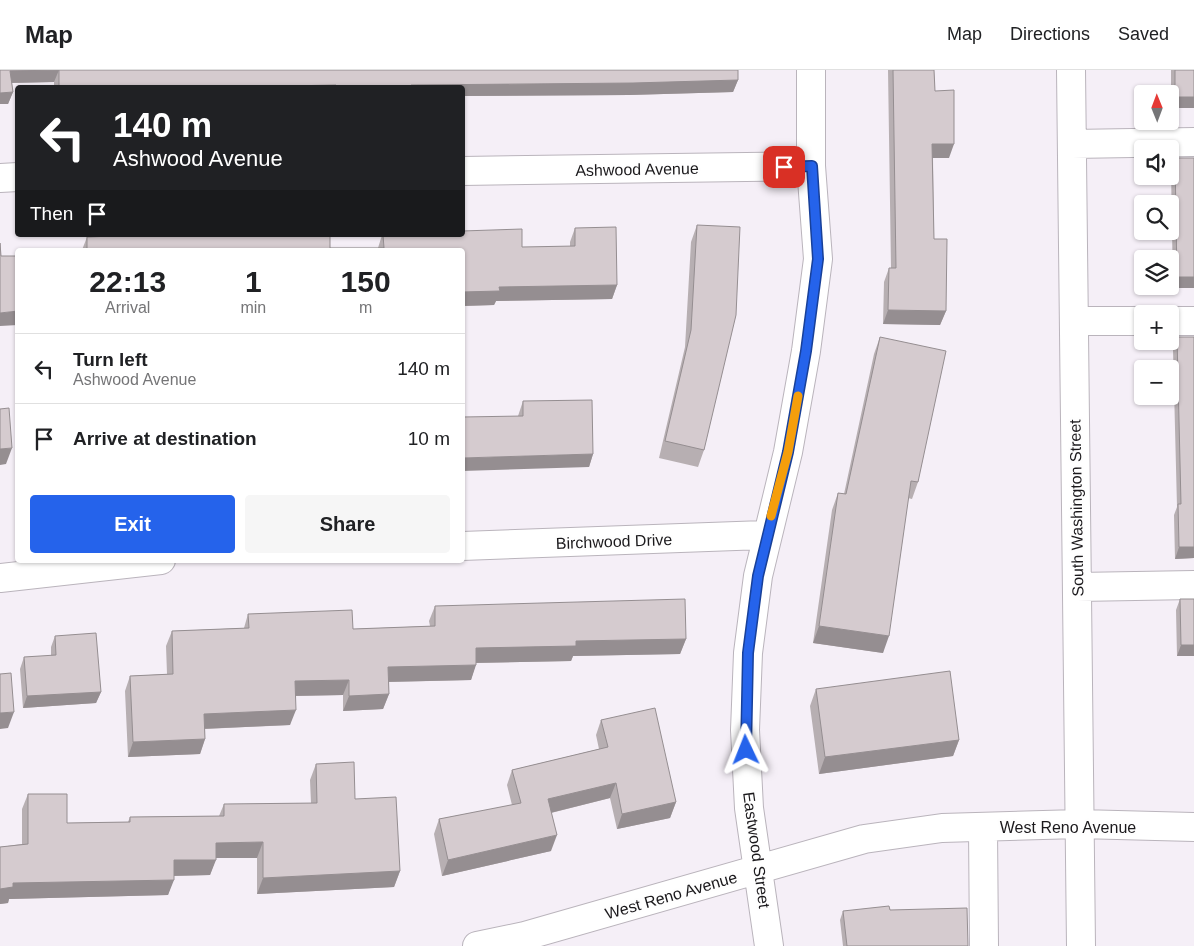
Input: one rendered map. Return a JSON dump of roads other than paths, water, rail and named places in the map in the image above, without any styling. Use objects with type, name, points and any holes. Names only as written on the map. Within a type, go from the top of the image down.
[{"type":"street","name":"Eastwood Street","points":[[769,946],[749,808],[745,730],[748,653],[758,576],[766,535],[788,452],[805,360],[818,259],[812,166],[811,70]]},
{"type":"street","name":"South Washington Street","points":[[1071,70],[1080,946]]},
{"type":"street","points":[[1072,144],[1194,142]]},
{"type":"street","name":"Ashwood Avenue","points":[[465,171],[812,166]]},
{"type":"street","points":[[0,178],[15,178]]},
{"type":"street","points":[[1179,321],[1194,320]]},
{"type":"street","points":[[1074,321],[1134,321]]},
{"type":"street","name":"Birchwood Drive","points":[[465,546],[766,535]]},
{"type":"street","points":[[0,578],[134,563]]},
{"type":"street","points":[[1077,588],[1194,585]]},
{"type":"street","name":"West Reno Avenue","points":[[476,946],[525,936],[864,839],[942,828],[1079,824],[1194,827]]},
{"type":"street","points":[[983,828],[984,946]]}]
